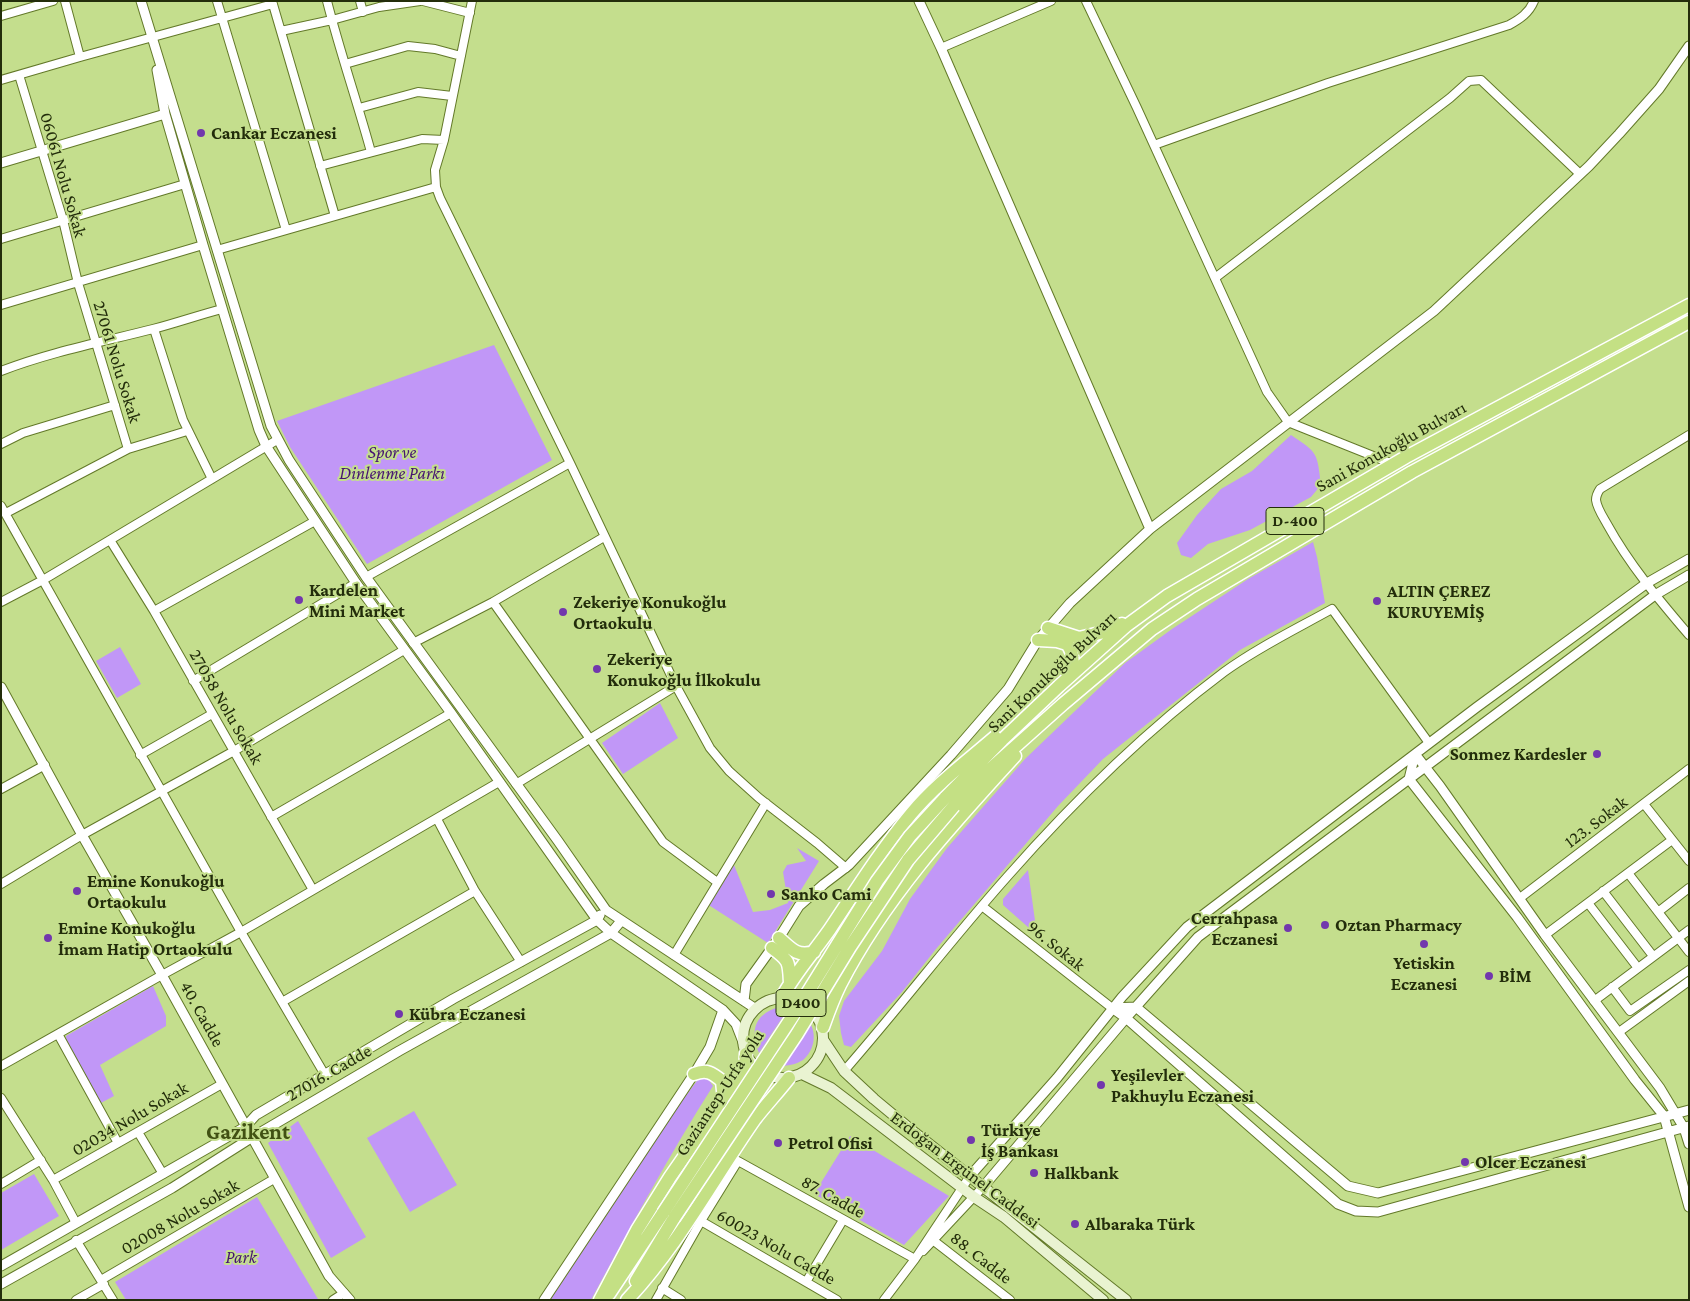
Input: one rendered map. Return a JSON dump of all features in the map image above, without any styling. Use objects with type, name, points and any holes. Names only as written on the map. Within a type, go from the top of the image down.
[{"type":"highway","name":"Sani Konukoğlu Bulvarı","points":[[950,802],[1002,740],[1059,686],[1126,626],[1176,591],[1394,464],[1689,305]]},
{"type":"highway","name":"Sani Konukoğlu Bulvarı","points":[[950,802],[978,780],[1063,704],[1152,629],[1196,599],[1412,472],[1689,322]]},
{"type":"highway","points":[[1048,628],[1079,638],[1104,632],[1136,618]]},
{"type":"highway","points":[[1038,640],[1057,641],[1067,644],[1073,656],[1069,677]]},
{"type":"highway","points":[[782,997],[885,848],[912,813],[955,771],[1059,686]]},
{"type":"highway","points":[[823,1027],[839,986],[891,901],[928,854],[1063,704]]},
{"type":"highway","name":"Gaziantep-Urfa yolu","points":[[669,1215],[797,1034],[850,947],[908,860],[950,802]]},
{"type":"highway","points":[[776,943],[803,955],[814,952]]},
{"type":"highway","points":[[776,943],[789,964],[790,984]]},
{"type":"highway","points":[[600,1300],[637,1230],[670,1177],[724,1102],[745,1069],[746,1054]]},
{"type":"highway","points":[[694,1074],[701,1071],[710,1071],[722,1081],[724,1102]]},
{"type":"highway","points":[[626,1300],[655,1268],[756,1119],[789,1078]]},
{"type":"highway","name":"D400","points":[[605,1300],[669,1215]]},
{"type":"highway","name":"D400","points":[[626,1300],[669,1215]]},
{"type":"main road","points":[[790,997],[808,1005],[817,1015],[823,1027],[824,1041],[821,1054],[813,1065],[802,1074],[789,1078],[776,1078],[764,1073],[753,1065],[746,1054],[743,1042],[744,1028],[749,1016],[769,1000],[790,997]]},
{"type":"main road","points":[[824,1041],[844,1071],[881,1104],[1126,1300]]},
{"type":"main road","name":"Erdoğan Ergünel Caddesi","points":[[802,1074],[831,1088],[974,1197],[1004,1217],[1100,1297]]},
{"type":"main road","points":[[1100,1297],[1106,1284]]},
{"type":"street","points":[[1,16],[53,1]]},
{"type":"street","points":[[66,1],[80,57]]},
{"type":"street","points":[[141,1],[151,38],[179,120],[271,426],[277,440],[366,578],[606,910],[756,1009]]},
{"type":"street","points":[[217,1],[286,230]]},
{"type":"street","points":[[327,1],[370,152]]},
{"type":"street","points":[[360,1],[363,12]]},
{"type":"street","points":[[281,31],[379,7],[422,1],[470,13]]},
{"type":"street","points":[[472,1],[444,140],[435,170],[436,187],[440,198],[570,463],[676,686],[710,748],[730,771],[766,803],[846,868]]},
{"type":"street","points":[[919,1],[1150,529]]},
{"type":"street","points":[[941,48],[1051,1]]},
{"type":"street","points":[[1086,1],[1216,278],[1267,392],[1288,422],[1394,464]]},
{"type":"street","points":[[1154,145],[1328,83],[1508,25],[1526,13],[1534,1]]},
{"type":"street","points":[[1,80],[272,3],[335,216]]},
{"type":"street","points":[[151,38],[165,114],[202,245],[259,430],[266,446],[356,583],[451,713],[597,920],[611,933],[723,1010],[736,1024],[743,1042]]},
{"type":"street","points":[[344,64],[408,46],[434,49],[461,56]]},
{"type":"street","points":[[744,1001],[746,984],[776,943],[799,906],[846,868],[951,756],[1008,689],[1038,640],[1070,602],[1150,529],[1434,311],[1580,174],[1619,134],[1658,89],[1689,46]]},
{"type":"street","name":"06061 Nolu Sokak","points":[[18,75],[63,220],[78,283]]},
{"type":"street","points":[[1216,278],[1450,98],[1469,81],[1481,80],[1580,174]]},
{"type":"street","points":[[359,108],[418,92],[452,96]]},
{"type":"street","points":[[1,164],[41,150],[165,114]]},
{"type":"street","points":[[320,166],[422,139],[444,140]]},
{"type":"street","points":[[1,239],[185,184]]},
{"type":"street","points":[[217,250],[436,187]]},
{"type":"street","points":[[1,305],[202,245]]},
{"type":"street","name":"27061 Nolu Sokak","points":[[78,283],[128,449]]},
{"type":"street","points":[[1,371],[95,343],[154,329],[222,309]]},
{"type":"street","points":[[154,329],[187,431],[212,479]]},
{"type":"street","points":[[1,444],[23,433],[115,405]]},
{"type":"street","points":[[187,431],[128,449],[3,510],[240,932],[325,1075]]},
{"type":"street","points":[[1689,435],[1600,489],[1596,494],[1601,514],[1613,535],[1655,595],[1689,635]]},
{"type":"street","points":[[1,602],[43,580],[277,440]]},
{"type":"street","points":[[366,578],[570,463]]},
{"type":"street","points":[[154,611],[315,521]]},
{"type":"street","points":[[414,643],[493,602],[604,537]]},
{"type":"street","name":"27058 Nolu Sokak","points":[[110,540],[154,611],[313,890]]},
{"type":"street","points":[[884,1300],[915,1259],[970,1176],[1057,1078],[1112,1008],[1187,927],[1429,743],[1647,583],[1689,559]]},
{"type":"street","points":[[915,1259],[983,1187],[1126,1018],[1198,937],[1655,595],[1689,575]]},
{"type":"street","points":[[193,681],[356,583]]},
{"type":"street","points":[[493,602],[663,842],[717,882]]},
{"type":"street","points":[[844,1071],[1008,876],[1085,793],[1142,738],[1226,671],[1276,640],[1332,609],[1429,743]]},
{"type":"street","points":[[1,884],[82,835],[234,751],[404,650]]},
{"type":"street","points":[[516,784],[676,686]]},
{"type":"street","name":"40. Cadde","points":[[3,694],[45,765],[82,835],[329,1276],[347,1296]]},
{"type":"street","points":[[271,817],[451,713]]},
{"type":"street","points":[[140,756],[212,714]]},
{"type":"street","points":[[1415,754],[1545,935],[1619,1032],[1686,1127],[1689,1144]]},
{"type":"street","points":[[1409,779],[1415,754]]},
{"type":"street","points":[[1,790],[45,765]]},
{"type":"street","name":"123. Sokak","points":[[1520,898],[1689,769]]},
{"type":"street","points":[[1409,779],[1517,917],[1635,1080],[1664,1116],[1689,1207]]},
{"type":"street","points":[[1,1066],[240,932],[499,782]]},
{"type":"street","points":[[674,955],[766,803]]},
{"type":"street","points":[[1644,804],[1689,861]]},
{"type":"street","points":[[437,819],[475,891],[521,962]]},
{"type":"street","points":[[1545,935],[1672,840]]},
{"type":"street","points":[[1628,873],[1689,952]]},
{"type":"street","points":[[1658,912],[1689,888]]},
{"type":"street","points":[[282,1002],[475,891]]},
{"type":"street","points":[[1604,891],[1653,956]]},
{"type":"street","points":[[1588,903],[1638,968]]},
{"type":"street","name":"96. Sokak","points":[[982,906],[1112,1008]]},
{"type":"street","name":"27016. Cadde","points":[[1,1266],[246,1127],[256,1115],[453,999],[597,920],[606,910]]},
{"type":"street","name":"27016. Cadde","points":[[1,1284],[76,1240],[172,1188],[251,1138],[399,1051],[611,933],[621,921]]},
{"type":"street","points":[[1594,1001],[1689,930]]},
{"type":"street","points":[[1612,987],[1630,1011],[1689,970]]},
{"type":"street","points":[[1619,1032],[1689,981]]},
{"type":"street","points":[[1112,1008],[1136,1007],[1348,1186],[1378,1193],[1689,1110]]},
{"type":"street","points":[[1112,1008],[1126,1018],[1338,1204],[1356,1211],[1378,1212],[1686,1127]]},
{"type":"street","points":[[544,1300],[694,1074],[710,1047],[723,1010]]},
{"type":"street","points":[[58,1034],[118,1143]]},
{"type":"street","name":"02034 Nolu Sokak","points":[[53,1180],[222,1084]]},
{"type":"street","points":[[1,1098],[53,1180],[76,1223]]},
{"type":"street","points":[[1033,1104],[1045,1114]]},
{"type":"street","points":[[138,1132],[163,1174]]},
{"type":"street","points":[[1,1184],[40,1160]]},
{"type":"street","name":"87. Cadde","points":[[701,1221],[738,1161],[915,1259]]},
{"type":"street","name":"02008 Nolu Sokak","points":[[76,1300],[102,1282],[274,1179]]},
{"type":"street","points":[[806,1282],[843,1220]]},
{"type":"street","points":[[656,1300],[701,1221]]},
{"type":"street","name":"60023 Nolu Cadde","points":[[701,1221],[837,1300]]},
{"type":"street","points":[[76,1240],[113,1300]]},
{"type":"street","name":"88. Cadde","points":[[934,1240],[1010,1300]]},
{"type":"street","points":[[662,1288],[681,1300]]},
{"type":"street","points":[[333,1300],[347,1296]]},
{"type":"green space","name":"Spor ve Dinlenme Parkı","points":[[494,345],[552,460],[367,564],[290,447],[277,421]]},
{"type":"green space","points":[[1291,435],[1307,446],[1317,459],[1321,485],[1311,497],[1250,530],[1208,544],[1191,558],[1181,555],[1177,543],[1197,515],[1221,489],[1252,471]]},
{"type":"green space","points":[[1313,542],[1325,603],[1240,650],[1103,759],[1058,806],[936,949],[902,992],[851,1047],[844,1045],[839,1016],[844,1001],[882,951],[910,899],[947,848],[1025,759],[1125,663],[1172,629],[1248,579]]},
{"type":"green space","points":[[120,647],[141,684],[117,698],[96,661]]},
{"type":"green space","points":[[660,703],[678,738],[623,774],[602,743]]},
{"type":"green space","points":[[797,848],[819,861],[768,943],[707,904],[734,865],[753,912],[770,910],[788,903],[783,872],[787,865],[806,861]]},
{"type":"green space","points":[[1028,870],[1037,935],[1003,905],[1003,899]]},
{"type":"green space","points":[[153,986],[166,1016],[166,1026],[100,1065],[114,1096],[99,1104],[67,1045],[66,1036]]},
{"type":"green space","points":[[782,1006],[790,1006],[759,1053],[755,1036],[757,1023],[766,1013]]},
{"type":"green space","points":[[810,1023],[814,1038],[810,1052],[803,1060],[784,1066]]},
{"type":"green space","points":[[702,1074],[706,1076],[713,1086],[665,1165],[591,1300],[550,1300],[613,1203]]},
{"type":"green space","points":[[414,1111],[457,1185],[410,1212],[367,1138]]},
{"type":"green space","points":[[298,1121],[366,1237],[331,1258],[268,1143]]},
{"type":"green space","points":[[850,1136],[949,1196],[904,1245],[814,1194]]},
{"type":"green space","points":[[34,1174],[59,1216],[1,1250],[1,1193]]},
{"type":"green space","name":"Park","points":[[257,1197],[318,1299],[126,1300],[115,1282]]},
{"type":"place","name":"Cankar Eczanesi","points":[[201,133]]},
{"type":"place","name":"Kardelen Mini Market","points":[[299,600]]},
{"type":"place","name":"ALTIN ÇEREZ KURUYEMİŞ","points":[[1377,601]]},
{"type":"place","name":"Zekeriye Konukoğlu Ortaokulu","points":[[563,612]]},
{"type":"place","name":"Zekeriye Konukoğlu İlkokulu","points":[[597,669]]},
{"type":"place","name":"Sonmez Kardesler","points":[[1597,754]]},
{"type":"place","name":"Emine Konukoğlu Ortaokulu","points":[[77,891]]},
{"type":"place","name":"Sanko Cami","points":[[771,894]]},
{"type":"place","name":"Oztan Pharmacy","points":[[1325,925]]},
{"type":"place","name":"Cerrahpasa Eczanesi","points":[[1288,928]]},
{"type":"place","name":"Emine Konukoğlu İmam Hatip Ortaokulu","points":[[48,938]]},
{"type":"place","name":"Yetiskin Eczanesi","points":[[1424,944]]},
{"type":"place","name":"BİM","points":[[1489,976]]},
{"type":"place","name":"Kübra Eczanesi","points":[[399,1014]]},
{"type":"place","name":"Yeşilevler Pakhuylu Eczanesi","points":[[1101,1085]]},
{"type":"place","name":"Türkiye İş Bankası","points":[[971,1140]]},
{"type":"place","name":"Petrol Ofisi","points":[[778,1143]]},
{"type":"place","name":"Olcer Eczanesi","points":[[1465,1162]]},
{"type":"place","name":"Halkbank","points":[[1034,1173]]},
{"type":"place","name":"Albaraka Türk","points":[[1075,1224]]},
{"type":"district","name":"Gazikent","points":[[248,1132]]}]
